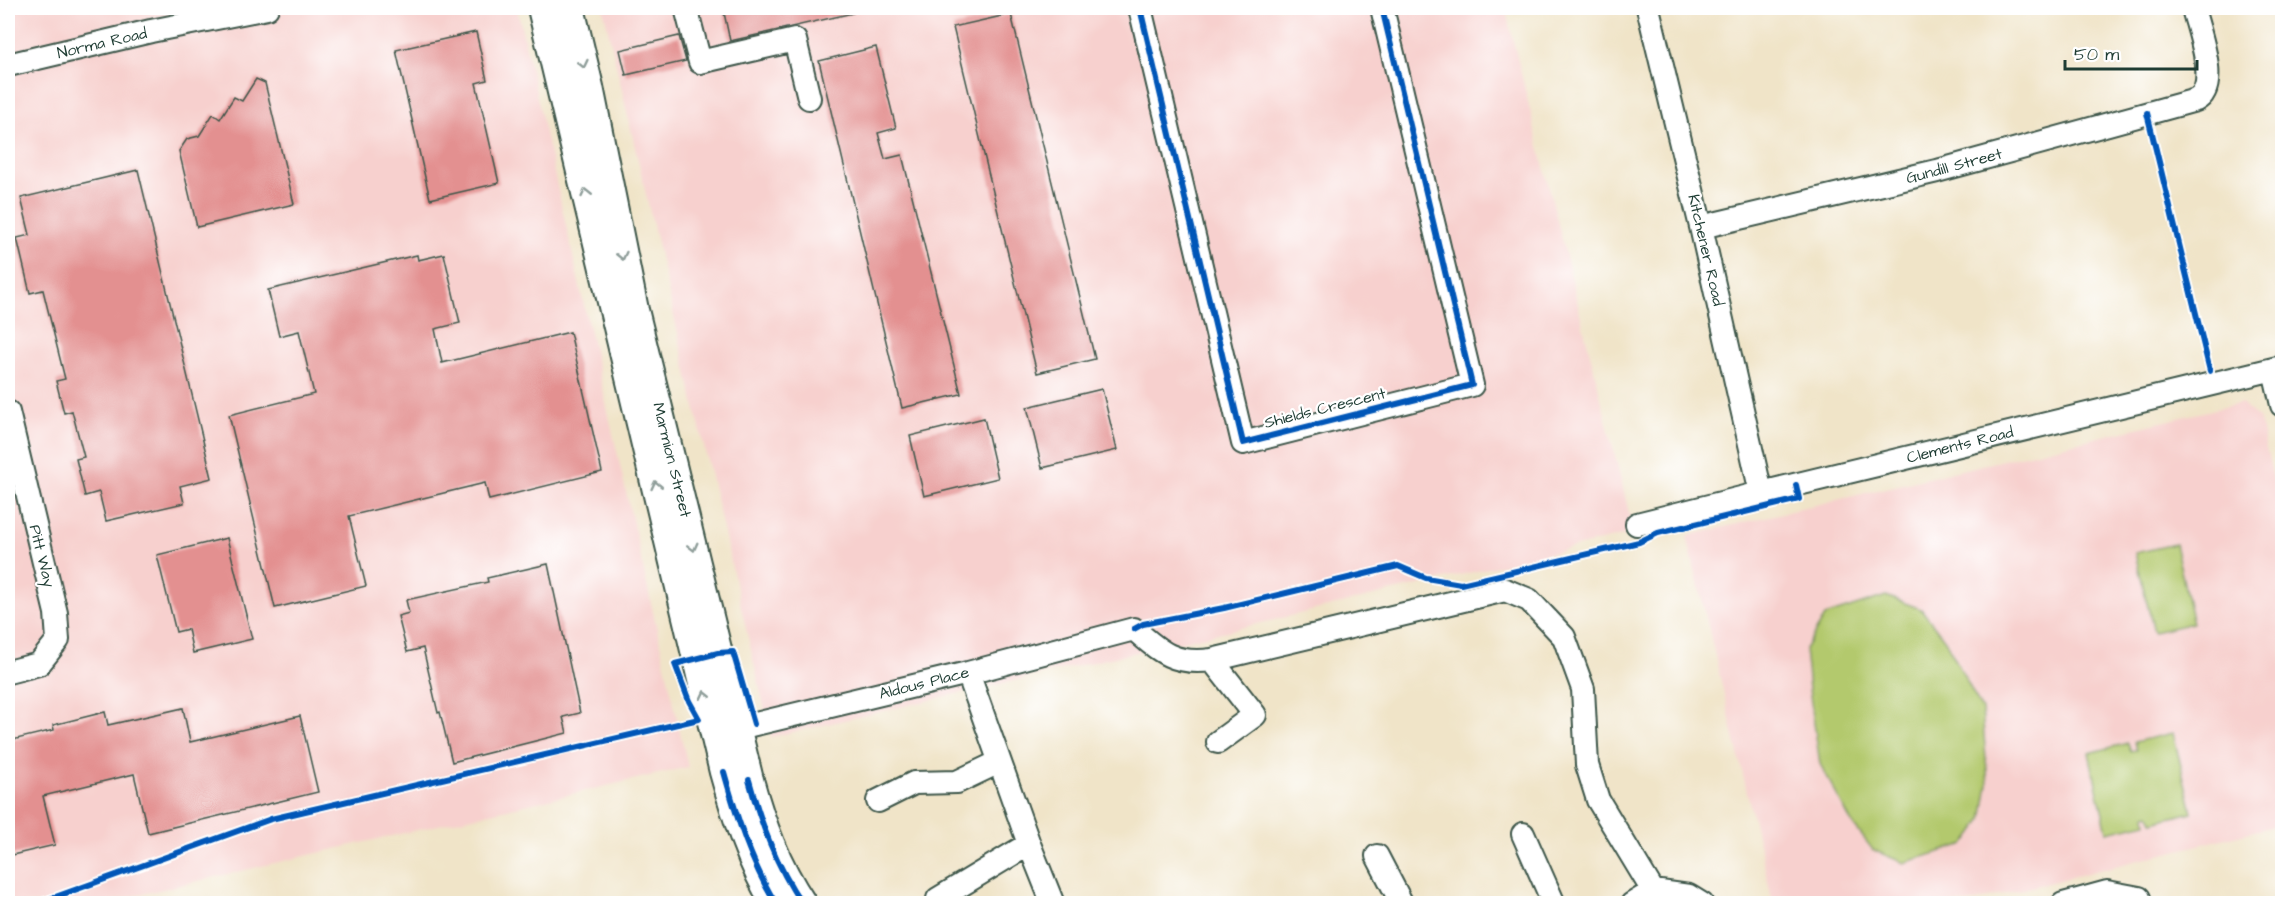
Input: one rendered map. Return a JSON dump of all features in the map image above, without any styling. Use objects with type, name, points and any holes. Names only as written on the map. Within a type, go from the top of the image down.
[{"type":"main road","name":"Marmion Street","points":[[542,8],[725,731],[773,853],[802,903]]},
{"type":"main road","name":"Marmion Street","points":[[570,8],[589,87],[632,300],[725,731],[737,817],[754,862],[776,903]]},
{"type":"street","name":"Norma Road","points":[[8,65],[151,31],[267,8]]},
{"type":"street","points":[[686,8],[700,62],[795,40],[809,98]]},
{"type":"street","name":"Shields Crescent","points":[[1140,8],[1243,443],[1472,385],[1382,8]]},
{"type":"street","name":"Kitchener Road","points":[[1648,8],[1701,227],[1761,492]]},
{"type":"street","name":"Gundill Street","points":[[1701,227],[1937,171],[2196,100],[2204,94],[2208,87],[2208,73],[2193,8]]},
{"type":"street","points":[[2278,368],[2283,405]]},
{"type":"street","name":"Clements Road","points":[[1637,524],[2278,368]]},
{"type":"street","name":"Pitt Way","points":[[8,412],[56,613],[58,640],[39,664],[8,672]]},
{"type":"street","points":[[1218,742],[1255,716],[1212,660],[1505,591],[1529,600],[1564,637],[1583,689],[1587,765],[1598,800],[1653,891]]},
{"type":"street","name":"Aldous Place","points":[[725,731],[968,673],[1134,629],[1159,651],[1190,663],[1212,660]]},
{"type":"street","points":[[968,673],[1029,844],[1053,903]]},
{"type":"street","points":[[878,801],[914,783],[957,782],[999,762]]},
{"type":"street","points":[[1523,834],[1554,903]]},
{"type":"street","points":[[938,899],[1029,844]]},
{"type":"street","points":[[1377,856],[1402,903]]},
{"type":"street","points":[[1632,903],[1653,891],[1689,896],[1702,903]]},
{"type":"street","points":[[2063,903],[2107,892],[2139,898]]},
{"type":"shaded area","points":[[8,8],[517,8],[688,767],[103,903],[8,903]]},
{"type":"shaded area","points":[[603,8],[1505,8],[1634,533],[1236,629],[771,737]]},
{"type":"shaded area","points":[[2241,403],[2259,418],[2282,516],[2282,824],[1968,903],[1773,903],[1687,536]]},
{"type":"green space","points":[[2175,544],[2193,623],[2154,632],[2135,553]]},
{"type":"green space","points":[[1886,596],[1921,609],[1945,640],[1982,710],[1988,784],[1982,820],[1965,844],[1904,863],[1873,850],[1852,823],[1820,764],[1805,649],[1825,616]]},
{"type":"green space","points":[[2173,733],[2192,812],[2153,822],[2150,814],[2146,815],[2147,823],[2107,832],[2089,753],[2128,743],[2131,751],[2136,750],[2134,742]]},
{"type":"building","points":[[723,8],[853,8],[853,13],[730,41]]},
{"type":"building","points":[[1011,14],[1095,359],[1037,373],[953,27]]},
{"type":"building","points":[[476,32],[487,80],[476,83],[499,183],[430,199],[396,50]]},
{"type":"building","points":[[679,36],[686,61],[626,75],[620,50]]},
{"type":"building","points":[[876,47],[896,128],[878,133],[885,159],[902,155],[961,394],[902,408],[819,61]]},
{"type":"building","points":[[256,79],[265,83],[294,204],[197,227],[179,151],[187,139],[199,136],[213,114],[220,119],[234,97],[242,101]]},
{"type":"building","points":[[138,170],[212,478],[180,486],[184,503],[106,521],[99,492],[85,496],[76,459],[84,457],[72,411],[64,413],[56,381],[65,379],[43,290],[30,293],[17,238],[30,235],[21,198]]},
{"type":"building","points":[[444,254],[460,323],[435,329],[442,363],[570,332],[602,472],[489,500],[485,483],[349,516],[366,586],[275,608],[229,415],[314,394],[299,331],[279,336],[268,290],[417,255],[418,260]]},
{"type":"building","points":[[1102,389],[1117,450],[1042,468],[1027,407]]},
{"type":"building","points":[[984,418],[998,478],[924,496],[910,436]]},
{"type":"building","points":[[227,538],[252,639],[193,653],[188,629],[176,632],[157,555]]},
{"type":"building","points":[[548,564],[580,713],[563,717],[567,733],[452,762],[423,648],[407,652],[398,616],[409,613],[406,600],[488,582],[487,578]]},
{"type":"building","points":[[183,708],[190,742],[300,716],[318,792],[148,833],[134,774],[43,796],[55,845],[8,856],[8,741],[54,730],[53,725],[105,712],[108,725]]},
{"type":"cycle path","points":[[1140,8],[1243,443],[1472,385],[1382,8]]},
{"type":"cycle path","points":[[2147,113],[2210,371]]},
{"type":"cycle path","points":[[1134,629],[1143,624],[1224,608],[1398,566],[1426,578],[1461,584],[1639,542],[1658,533],[1799,499],[1796,485]]},
{"type":"cycle path","points":[[36,904],[271,819],[699,719],[689,701],[675,664],[718,653],[733,652],[754,724]]},
{"type":"cycle path","points":[[724,772],[752,856],[776,904]]},
{"type":"cycle path","points":[[749,780],[770,844],[802,904]]}]
